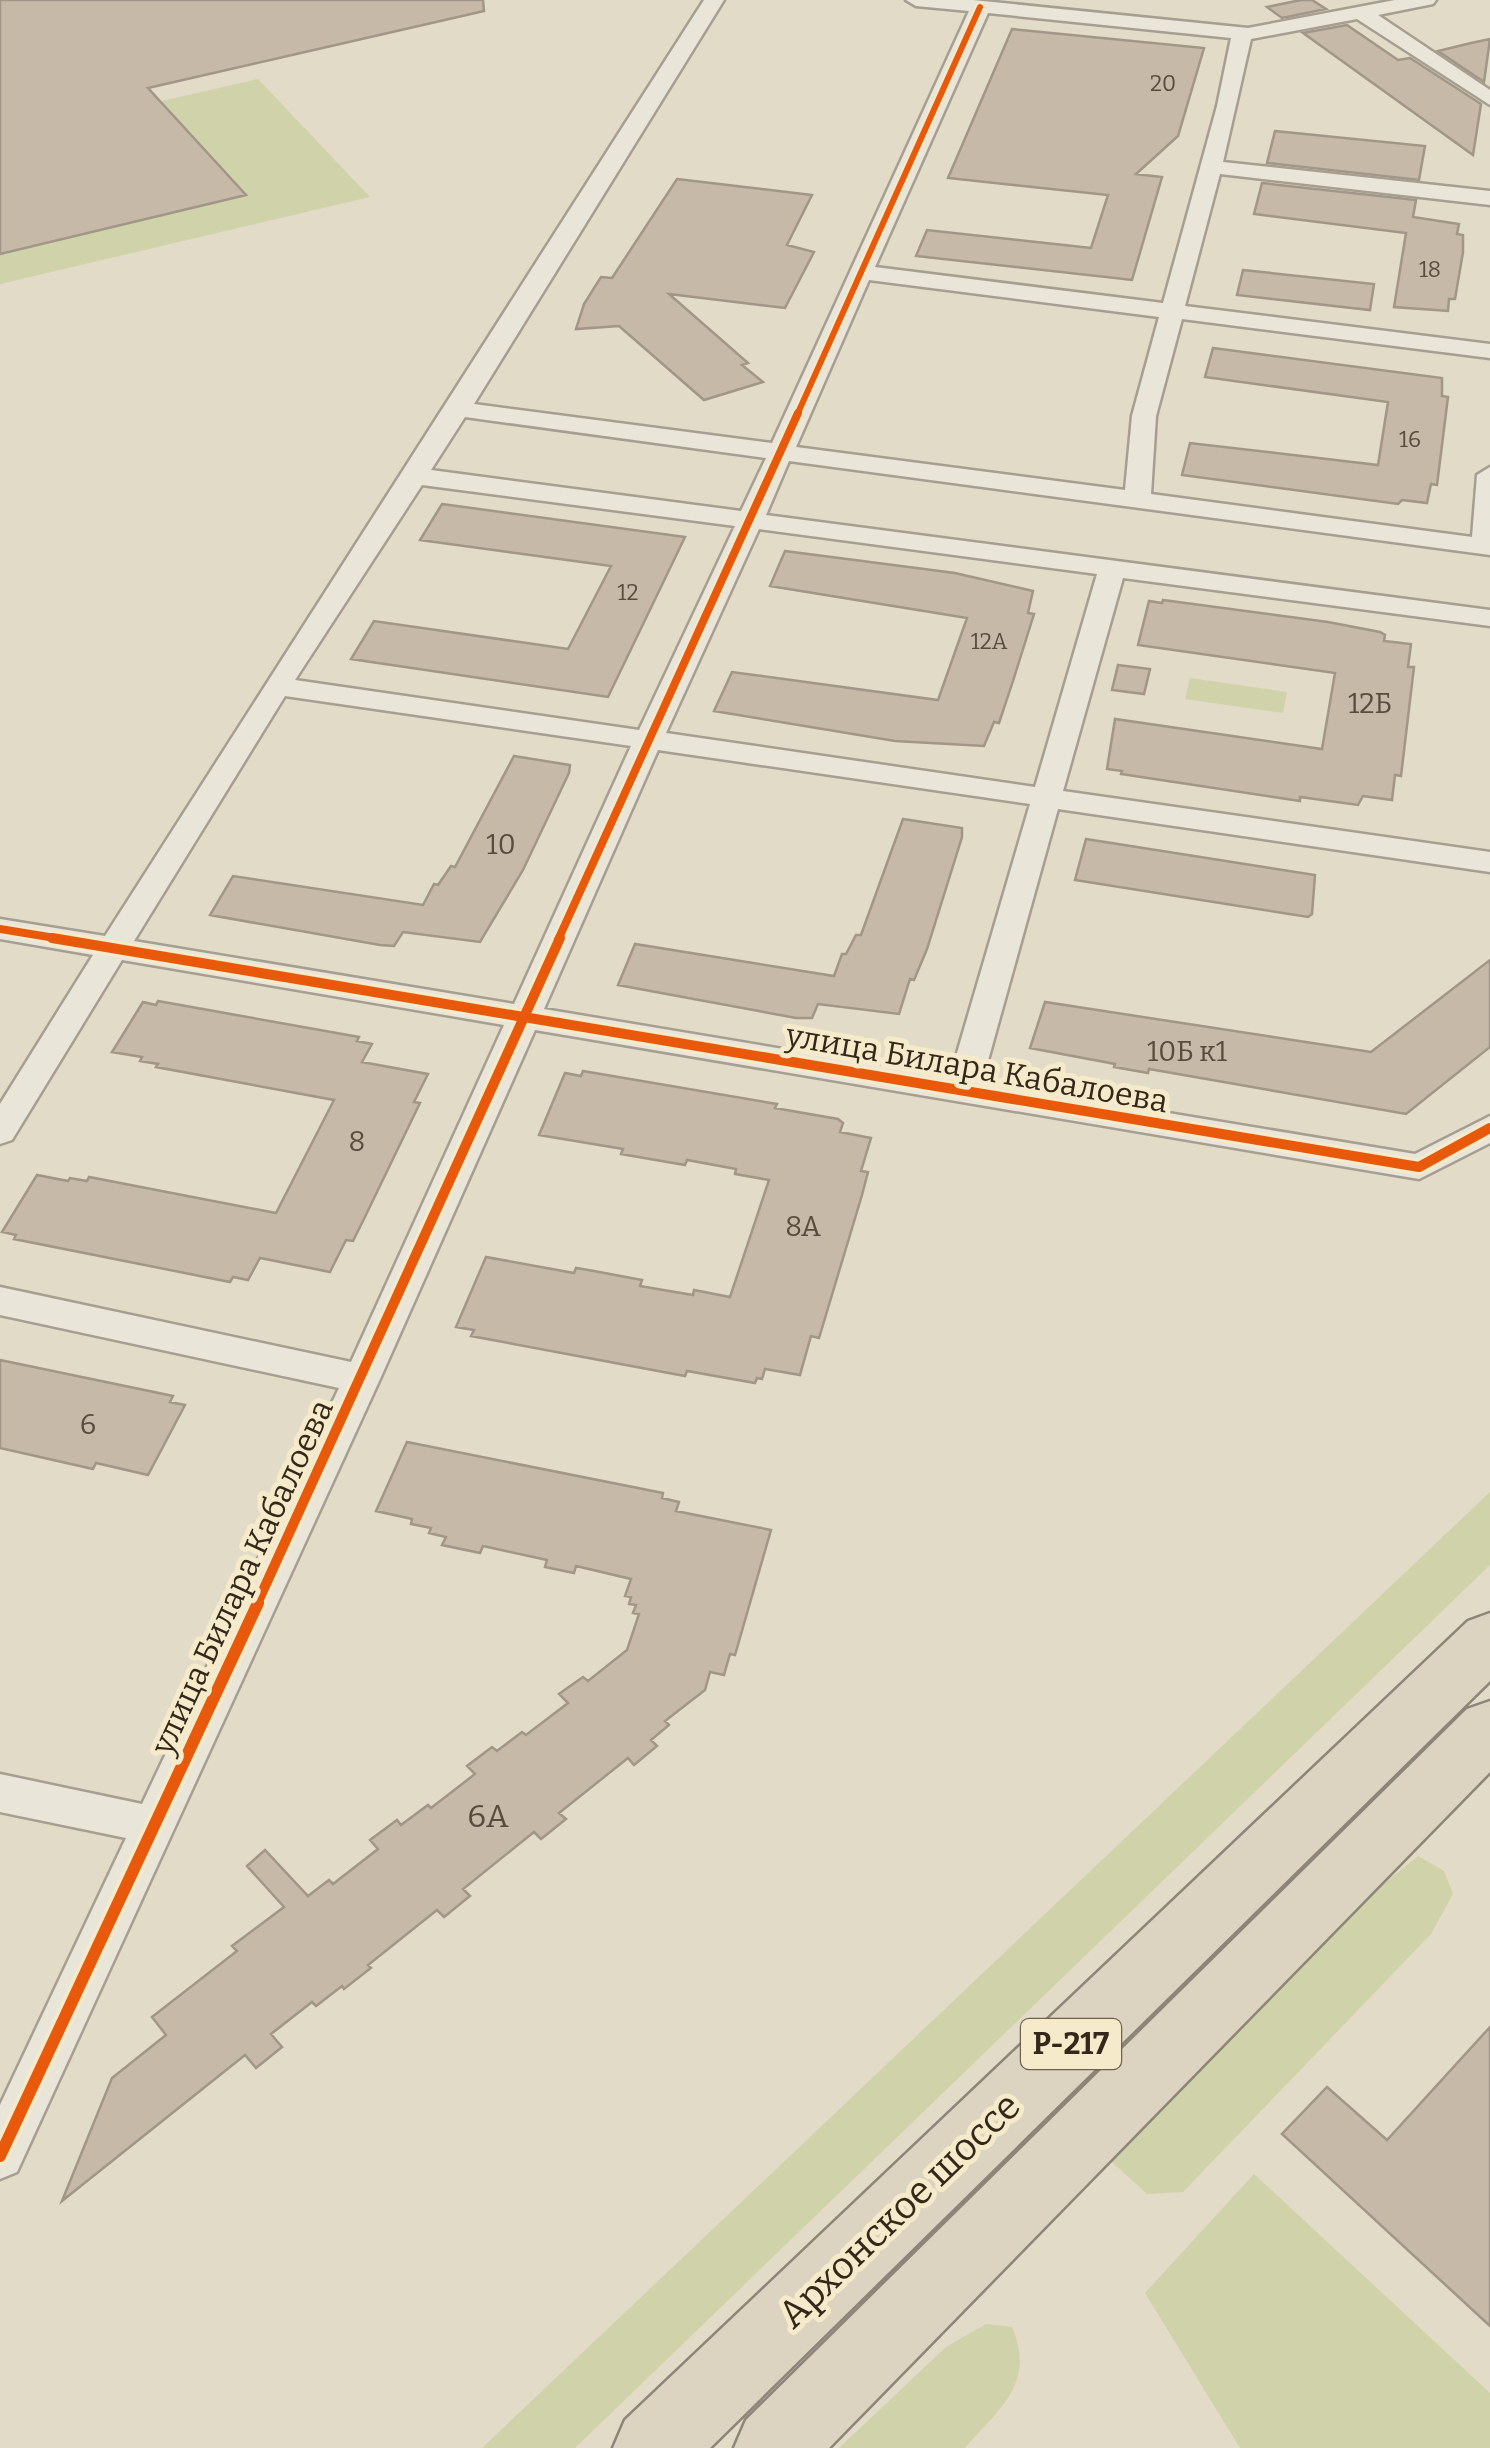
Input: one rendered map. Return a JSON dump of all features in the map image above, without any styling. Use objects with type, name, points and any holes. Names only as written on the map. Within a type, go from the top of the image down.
[{"type":"highway","name":"Архонское шоссе","points":[[653,2448],[1490,1640]]},
{"type":"highway","name":"Р-217","points":[[774,2448],[1490,1729]]},
{"type":"street","points":[[0,1132],[714,0]]},
{"type":"street","points":[[916,0],[1242,34],[1426,0]]},
{"type":"street","name":"улица Билара Кабалоева","points":[[0,2156],[362,1379],[980,7]]},
{"type":"street","points":[[1362,13],[1490,99]]},
{"type":"street","points":[[1139,500],[1137,476],[1144,416],[1174,312],[1242,34]]},
{"type":"street","points":[[1211,167],[1490,198]]},
{"type":"street","points":[[860,272],[1490,350]]},
{"type":"street","points":[[458,409],[1487,546],[1490,475]]},
{"type":"street","points":[[414,476],[1490,618]]},
{"type":"street","points":[[963,1091],[1112,568]]},
{"type":"street","points":[[278,686],[1490,862]]},
{"type":"street","name":"улица Билара Кабалоева","points":[[0,929],[1419,1168],[1490,1128]]},
{"type":"street","name":"улица Билара Кабалоева","points":[[0,1301],[362,1379]]},
{"type":"street","points":[[0,1793],[152,1825]]},
{"type":"green space","points":[[258,79],[370,197],[0,284],[0,138]]},
{"type":"green space","points":[[1190,678],[1287,692],[1283,713],[1185,699]]},
{"type":"green space","points":[[1490,1492],[1490,1565],[575,2448],[482,2448]]},
{"type":"green space","points":[[1418,1856],[1444,1871],[1453,1894],[1431,1934],[1183,2192],[1147,2194],[1112,2162],[1150,2103],[1365,1899]]},
{"type":"green space","points":[[1254,2174],[1490,2393],[1490,2448],[1240,2448],[1145,2293]]},
{"type":"green space","points":[[986,2324],[1012,2327],[1020,2364],[1011,2394],[965,2448],[839,2448],[946,2347]]},
{"type":"building","points":[[0,0],[483,0],[484,11],[148,88],[246,195],[0,254]]},
{"type":"building","points":[[1312,0],[1326,9],[1282,18],[1267,7]]},
{"type":"building","points":[[1347,25],[1398,60],[1410,58],[1481,104],[1473,155],[1303,33]]},
{"type":"building","points":[[1012,29],[1204,48],[1178,136],[1136,174],[1162,177],[1132,280],[916,256],[927,230],[1091,248],[1108,195],[948,178]]},
{"type":"building","points":[[1490,39],[1484,82],[1438,51],[1471,43]]},
{"type":"building","points":[[1275,131],[1425,146],[1419,180],[1267,163]]},
{"type":"building","points":[[677,179],[812,195],[787,245],[814,252],[785,308],[669,294],[748,363],[742,365],[763,382],[704,400],[619,326],[576,329],[584,304],[601,277],[612,278]]},
{"type":"building","points":[[1262,183],[1416,200],[1413,217],[1459,224],[1457,234],[1463,235],[1463,252],[1455,299],[1449,299],[1448,311],[1394,307],[1406,233],[1254,214]]},
{"type":"building","points":[[1243,270],[1374,284],[1370,310],[1237,295]]},
{"type":"building","points":[[1213,348],[1442,378],[1442,396],[1448,397],[1437,485],[1431,484],[1427,503],[1402,500],[1398,504],[1182,475],[1190,443],[1378,465],[1388,402],[1205,377]]},
{"type":"building","points":[[442,504],[685,537],[608,697],[351,659],[374,621],[568,649],[611,566],[420,540]]},
{"type":"building","points":[[785,551],[955,573],[1033,591],[1028,613],[1034,614],[1013,681],[999,723],[994,722],[984,746],[895,741],[714,711],[732,672],[938,700],[967,618],[770,586]]},
{"type":"building","points":[[1149,601],[1328,622],[1380,632],[1385,635],[1384,641],[1411,644],[1408,667],[1414,667],[1401,776],[1395,775],[1392,800],[1363,796],[1358,805],[1300,797],[1300,801],[1107,769],[1115,719],[1322,749],[1335,673],[1138,645]]},
{"type":"building","points":[[1118,665],[1150,669],[1144,694],[1112,690]]},
{"type":"building","points":[[514,756],[570,765],[569,773],[523,870],[480,942],[403,932],[394,946],[380,945],[210,915],[233,876],[423,905],[434,884],[438,885],[451,866],[455,867]]},
{"type":"building","points":[[903,819],[962,828],[962,837],[927,949],[914,980],[910,979],[899,1014],[818,1004],[812,1018],[796,1018],[618,985],[635,944],[834,976],[842,954],[846,954],[856,935],[861,935]]},
{"type":"building","points":[[1086,839],[1315,875],[1312,914],[1308,917],[1075,880]]},
{"type":"building","points":[[1490,960],[1490,1047],[1406,1114],[1149,1069],[1148,1073],[1030,1048],[1045,1002],[1371,1052]]},
{"type":"building","points":[[158,1001],[359,1037],[357,1041],[372,1044],[362,1062],[428,1074],[414,1102],[420,1103],[362,1223],[353,1241],[346,1240],[330,1272],[260,1258],[248,1280],[233,1277],[230,1282],[14,1239],[16,1235],[2,1232],[37,1175],[68,1181],[87,1181],[89,1177],[276,1213],[334,1100],[156,1067],[158,1064],[140,1061],[142,1057],[112,1052],[143,1002],[156,1005]]},
{"type":"building","points":[[583,1071],[777,1104],[775,1108],[838,1119],[843,1123],[840,1132],[871,1138],[861,1171],[868,1172],[862,1195],[819,1338],[811,1336],[800,1375],[765,1369],[762,1379],[757,1378],[755,1383],[687,1371],[685,1376],[471,1336],[474,1330],[456,1327],[486,1257],[574,1273],[576,1268],[594,1271],[642,1280],[640,1286],[693,1295],[694,1290],[730,1297],[769,1180],[735,1174],[736,1169],[621,1154],[623,1149],[539,1135],[565,1073],[581,1076]]},
{"type":"building","points":[[0,1360],[173,1396],[170,1402],[185,1405],[148,1475],[96,1463],[93,1469],[0,1448]]},
{"type":"building","points":[[407,1442],[663,1493],[662,1498],[679,1502],[676,1511],[771,1530],[735,1655],[730,1654],[724,1675],[710,1672],[705,1690],[665,1721],[669,1725],[651,1740],[657,1746],[634,1765],[628,1758],[559,1813],[566,1819],[541,1839],[534,1832],[463,1889],[470,1896],[444,1917],[437,1910],[344,1989],[342,1986],[316,2006],[312,2002],[271,2034],[282,2047],[256,2068],[245,2055],[62,2201],[112,2078],[166,2035],[152,2017],[237,1951],[232,1946],[284,1907],[247,1866],[265,1850],[308,1896],[329,1880],[333,1884],[378,1849],[370,1840],[397,1820],[401,1825],[428,1805],[431,1808],[475,1774],[467,1766],[492,1747],[497,1751],[522,1732],[526,1735],[568,1703],[559,1694],[583,1677],[588,1681],[627,1650],[639,1614],[633,1613],[636,1605],[629,1604],[631,1597],[625,1596],[631,1579],[576,1566],[574,1573],[545,1567],[547,1560],[483,1546],[480,1553],[442,1545],[446,1537],[429,1533],[431,1528],[376,1511]]},
{"type":"building","points":[[1490,2027],[1490,2326],[1282,2134],[1327,2087],[1387,2140]]},
{"type":"cycle path","points":[[0,2156],[362,1379],[980,7]]},
{"type":"cycle path","points":[[0,929],[1419,1167],[1490,1128]]}]
